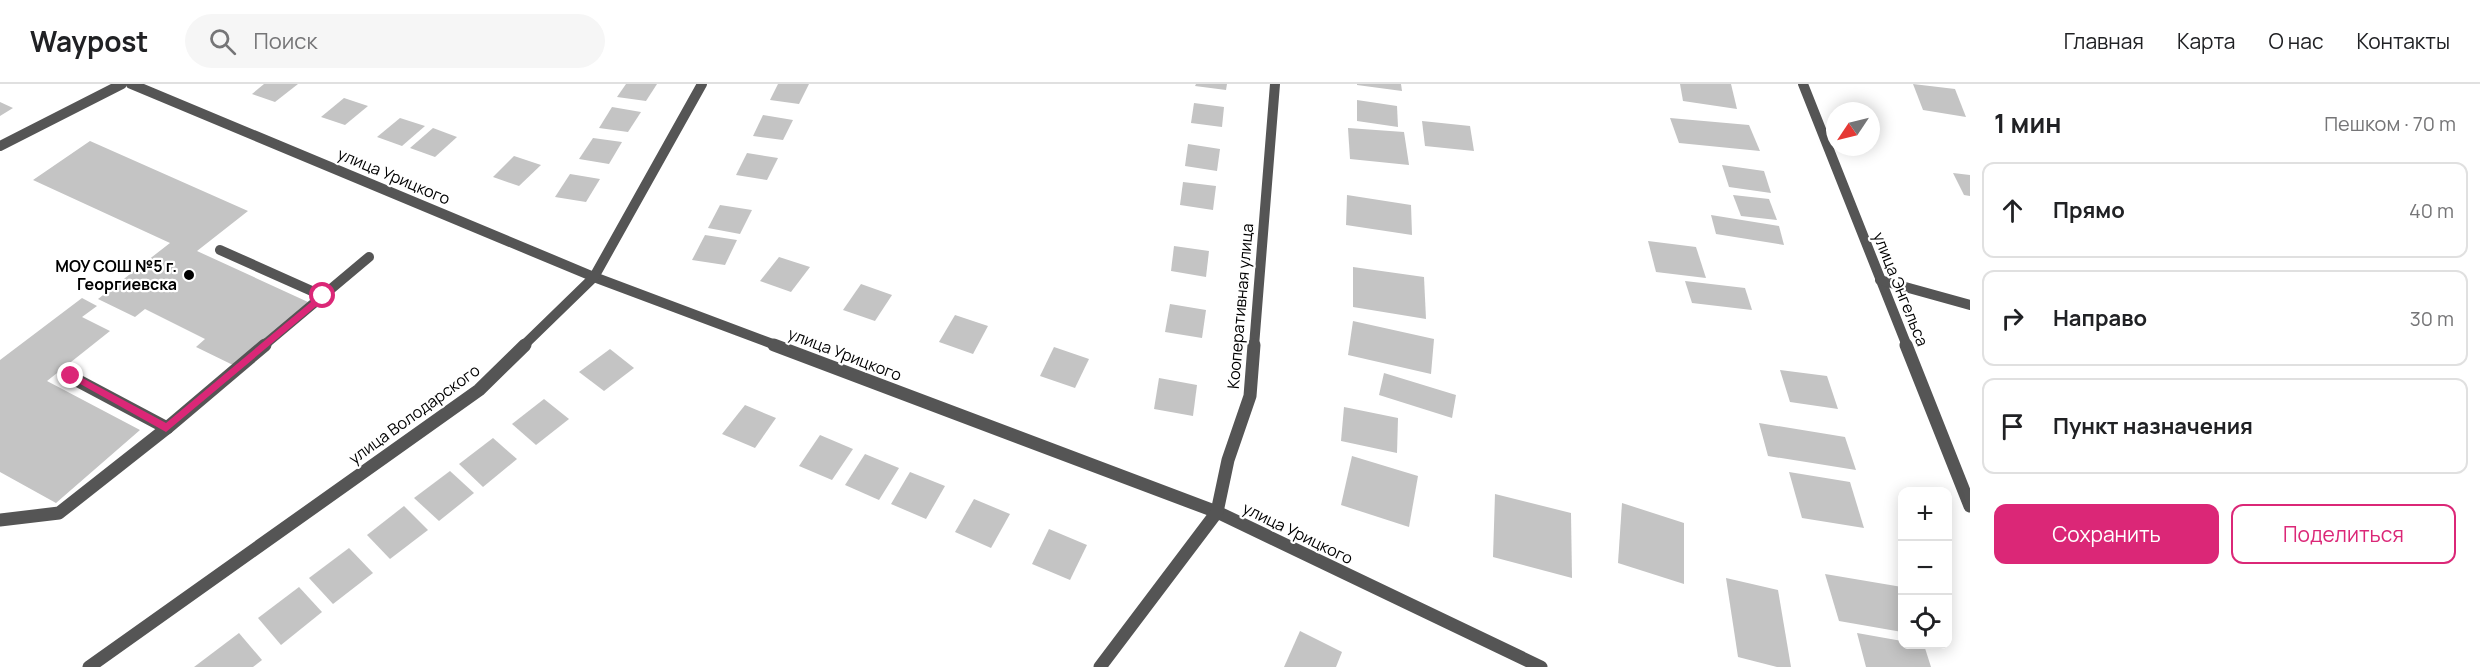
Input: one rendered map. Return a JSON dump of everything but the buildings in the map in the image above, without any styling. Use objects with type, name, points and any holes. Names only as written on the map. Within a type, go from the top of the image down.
[{"type":"street","points":[[0,146],[122,84]]},
{"type":"street","name":"улица Урицкого","points":[[131,84],[594,277],[1217,512],[1541,667]]},
{"type":"street","name":"улица Володарского","points":[[89,667],[479,390],[594,277],[702,84]]},
{"type":"street","name":"Кооперативная улица","points":[[1100,667],[1217,512],[1228,460],[1250,396],[1275,84]]},
{"type":"street","name":"улица Энгельса","points":[[1803,84],[1970,506]]},
{"type":"street","points":[[220,250],[323,296]]},
{"type":"street","points":[[0,520],[58,513],[166,428],[369,257]]},
{"type":"street","points":[[1880,280],[1970,305]]},
{"type":"street","points":[[71,376],[166,428]]},
{"type":"place","name":"МОУ СОШ №5 г. Георгиевска","points":[[189,275]]},
{"type":"route","points":[[71,376],[166,428],[323,296]]}]
